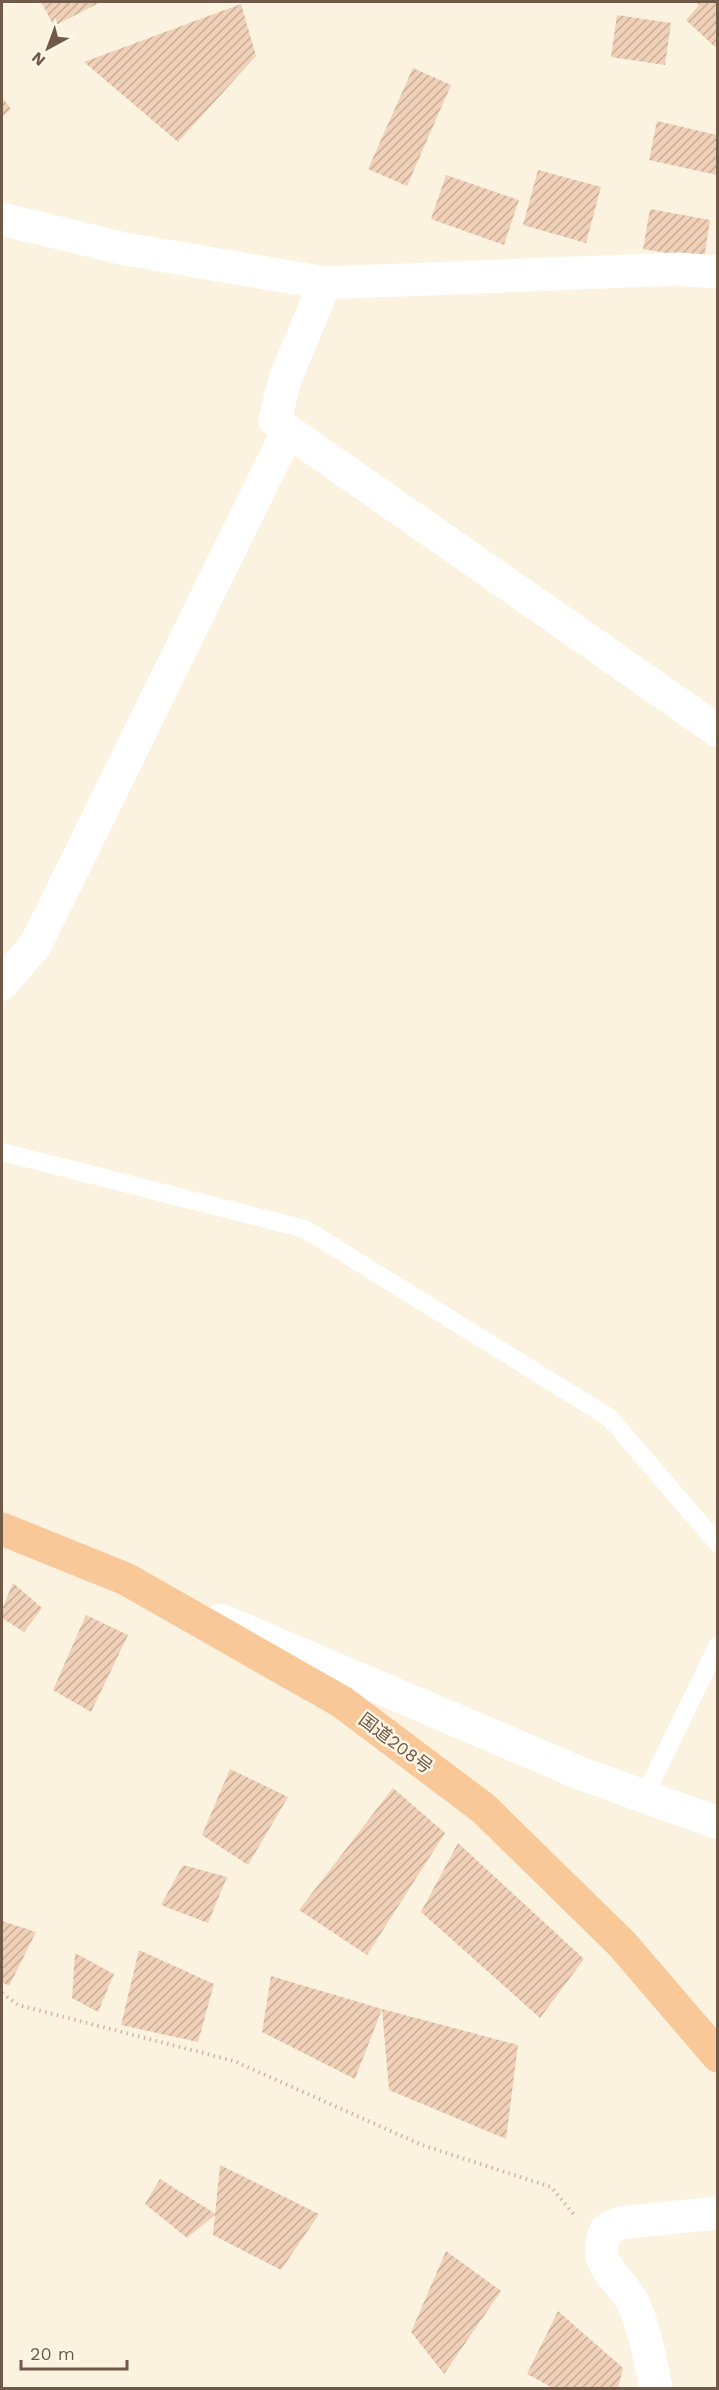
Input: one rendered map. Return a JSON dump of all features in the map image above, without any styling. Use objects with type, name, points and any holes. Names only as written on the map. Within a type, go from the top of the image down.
[{"type":"highway","name":"国道208号","points":[[2,1529],[126,1579],[342,1702],[483,1808],[622,1944],[717,2056]]},
{"type":"street","points":[[2,219],[125,249],[325,283],[678,269],[717,272]]},
{"type":"street","points":[[325,283],[285,379],[275,420],[717,730]]},
{"type":"street","points":[[2,984],[36,944],[288,431]]},
{"type":"street","points":[[126,1579],[582,1774],[717,1823]]},
{"type":"street","points":[[656,2388],[635,2305],[603,2263],[600,2245],[606,2230],[621,2223],[717,2213]]},
{"type":"lane","points":[[2,1152],[305,1229],[610,1418],[717,1544]]},
{"type":"lane","points":[[644,1797],[717,1645]]},
{"type":"path","points":[[2,1993],[18,2005],[234,2061],[422,2145],[551,2187],[600,2245]]},
{"type":"building","points":[[41,2],[101,2],[54,26]]},
{"type":"building","points":[[696,2],[717,2],[717,44],[715,47],[686,20],[699,5]]},
{"type":"building","points":[[241,4],[256,56],[178,142],[84,62]]},
{"type":"building","points":[[617,15],[671,23],[665,65],[611,57]]},
{"type":"building","points":[[413,68],[451,85],[407,186],[368,169]]},
{"type":"building","points":[[2,97],[11,109],[2,117]]},
{"type":"building","points":[[657,121],[717,135],[717,175],[649,160]]},
{"type":"building","points":[[538,170],[601,187],[586,243],[523,225]]},
{"type":"building","points":[[446,175],[519,200],[504,245],[431,219]]},
{"type":"building","points":[[650,209],[710,220],[704,259],[643,249]]},
{"type":"building","points":[[13,1583],[42,1608],[24,1632],[2,1618],[2,1609]]},
{"type":"building","points":[[86,1615],[128,1635],[91,1712],[53,1690]]},
{"type":"building","points":[[230,1769],[288,1797],[248,1865],[202,1835]]},
{"type":"building","points":[[393,1788],[445,1833],[367,1955],[299,1910]]},
{"type":"building","points":[[458,1843],[584,1959],[540,2018],[421,1912]]},
{"type":"building","points":[[183,1865],[227,1877],[208,1923],[161,1905]]},
{"type":"building","points":[[2,1921],[36,1932],[9,1986],[2,1982]]},
{"type":"building","points":[[139,1950],[214,1984],[198,2042],[121,2025]]},
{"type":"building","points":[[75,1953],[114,1974],[98,2012],[72,1998]]},
{"type":"building","points":[[271,1976],[382,2009],[355,2079],[262,2032]]},
{"type":"building","points":[[382,2009],[518,2045],[506,2139],[389,2090]]},
{"type":"building","points":[[220,2165],[319,2214],[281,2270],[213,2235]]},
{"type":"building","points":[[160,2179],[216,2214],[187,2238],[145,2204]]},
{"type":"building","points":[[446,2251],[501,2291],[444,2374],[411,2332]]},
{"type":"building","points":[[558,2311],[623,2368],[618,2388],[553,2388],[527,2374]]}]
